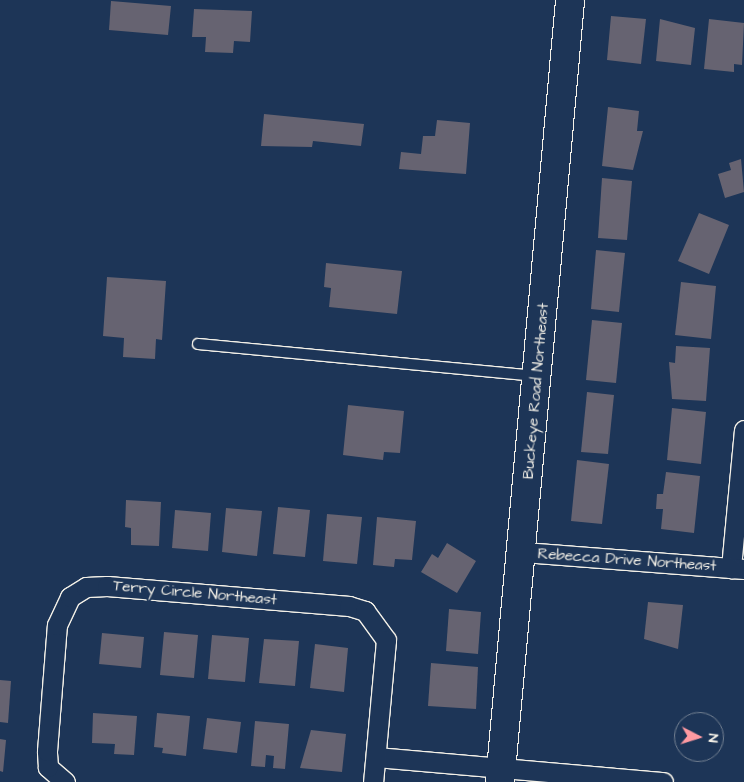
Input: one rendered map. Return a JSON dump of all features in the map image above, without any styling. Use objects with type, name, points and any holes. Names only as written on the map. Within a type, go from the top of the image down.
[{"type":"street","name":"Buckeye Road Northeast","points":[[500,774],[523,552],[570,0]]},
{"type":"street","name":"Rebecca Drive Northeast","points":[[523,552],[737,568],[744,430]]},
{"type":"street","name":"Terry Circle Northeast","points":[[65,782],[48,767],[47,751],[56,625],[70,597],[86,587],[349,606],[365,612],[386,640],[377,757],[373,782]]},
{"type":"street","points":[[377,757],[500,774],[663,782]]},
{"type":"lane","points":[[198,344],[537,376]]},
{"type":"building","points":[[111,1],[171,6],[168,35],[109,30]]},
{"type":"building","points":[[194,9],[252,11],[250,42],[234,41],[233,53],[205,52],[206,37],[192,37]]},
{"type":"building","points":[[611,16],[646,19],[641,64],[607,60]]},
{"type":"building","points":[[660,19],[695,28],[691,65],[656,61]]},
{"type":"building","points":[[709,19],[744,23],[742,65],[734,64],[734,72],[704,69]]},
{"type":"building","points":[[608,107],[639,111],[637,131],[643,131],[633,170],[602,166]]},
{"type":"building","points":[[264,114],[364,124],[361,146],[313,141],[312,147],[261,146]]},
{"type":"building","points":[[437,120],[470,123],[466,174],[399,169],[401,152],[421,154],[423,136],[435,136]]},
{"type":"building","points":[[741,159],[744,192],[725,198],[718,174],[731,170],[729,163]]},
{"type":"building","points":[[602,178],[632,181],[627,240],[598,238]]},
{"type":"building","points":[[699,213],[729,225],[709,274],[678,261]]},
{"type":"building","points":[[596,250],[625,253],[619,312],[591,309]]},
{"type":"building","points":[[326,263],[402,271],[397,314],[329,307],[331,288],[324,287]]},
{"type":"building","points":[[107,277],[166,281],[162,340],[156,339],[155,359],[123,357],[124,338],[103,336]]},
{"type":"building","points":[[681,282],[716,286],[711,339],[675,335]]},
{"type":"building","points":[[592,320],[622,323],[616,383],[586,380]]},
{"type":"building","points":[[676,346],[710,348],[706,401],[672,399],[669,362],[675,363]]},
{"type":"building","points":[[587,392],[614,395],[608,454],[581,452]]},
{"type":"building","points":[[348,405],[404,411],[400,453],[384,452],[383,460],[343,455]]},
{"type":"building","points":[[672,408],[706,412],[701,464],[667,460]]},
{"type":"building","points":[[577,460],[609,464],[602,524],[571,521]]},
{"type":"building","points":[[666,472],[700,476],[694,533],[661,529],[663,509],[656,509],[657,494],[663,494]]},
{"type":"building","points":[[126,500],[161,502],[159,546],[131,545],[131,528],[125,527]]},
{"type":"building","points":[[278,507],[310,510],[305,557],[273,554]]},
{"type":"building","points":[[226,508],[262,511],[257,556],[222,552]]},
{"type":"building","points":[[175,510],[211,513],[208,551],[172,548]]},
{"type":"building","points":[[327,514],[362,517],[357,564],[323,561]]},
{"type":"building","points":[[377,517],[416,521],[412,560],[395,559],[394,567],[373,565]]},
{"type":"building","points":[[447,543],[476,561],[457,593],[421,572],[432,554],[438,558]]},
{"type":"building","points":[[648,602],[683,605],[678,649],[644,639]]},
{"type":"building","points":[[449,609],[481,612],[478,654],[446,651]]},
{"type":"building","points":[[164,632],[198,635],[194,678],[160,675]]},
{"type":"building","points":[[102,633],[144,637],[141,668],[99,664]]},
{"type":"building","points":[[212,635],[249,638],[245,682],[208,679]]},
{"type":"building","points":[[264,639],[299,641],[295,686],[259,683]]},
{"type":"building","points":[[315,644],[348,648],[344,692],[310,688]]},
{"type":"building","points":[[431,663],[478,667],[476,709],[428,706]]},
{"type":"building","points":[[0,680],[11,681],[8,723],[0,722]]},
{"type":"building","points":[[93,713],[137,716],[134,755],[114,754],[115,744],[92,743]]},
{"type":"building","points":[[157,713],[190,716],[186,756],[162,753],[163,748],[154,747]]},
{"type":"building","points":[[207,718],[241,722],[237,753],[203,749]]},
{"type":"building","points":[[255,721],[289,724],[285,769],[273,768],[274,756],[266,755],[265,767],[251,766]]},
{"type":"building","points":[[311,730],[346,734],[342,772],[300,768]]},
{"type":"building","points":[[0,739],[6,740],[3,772],[0,771]]}]
